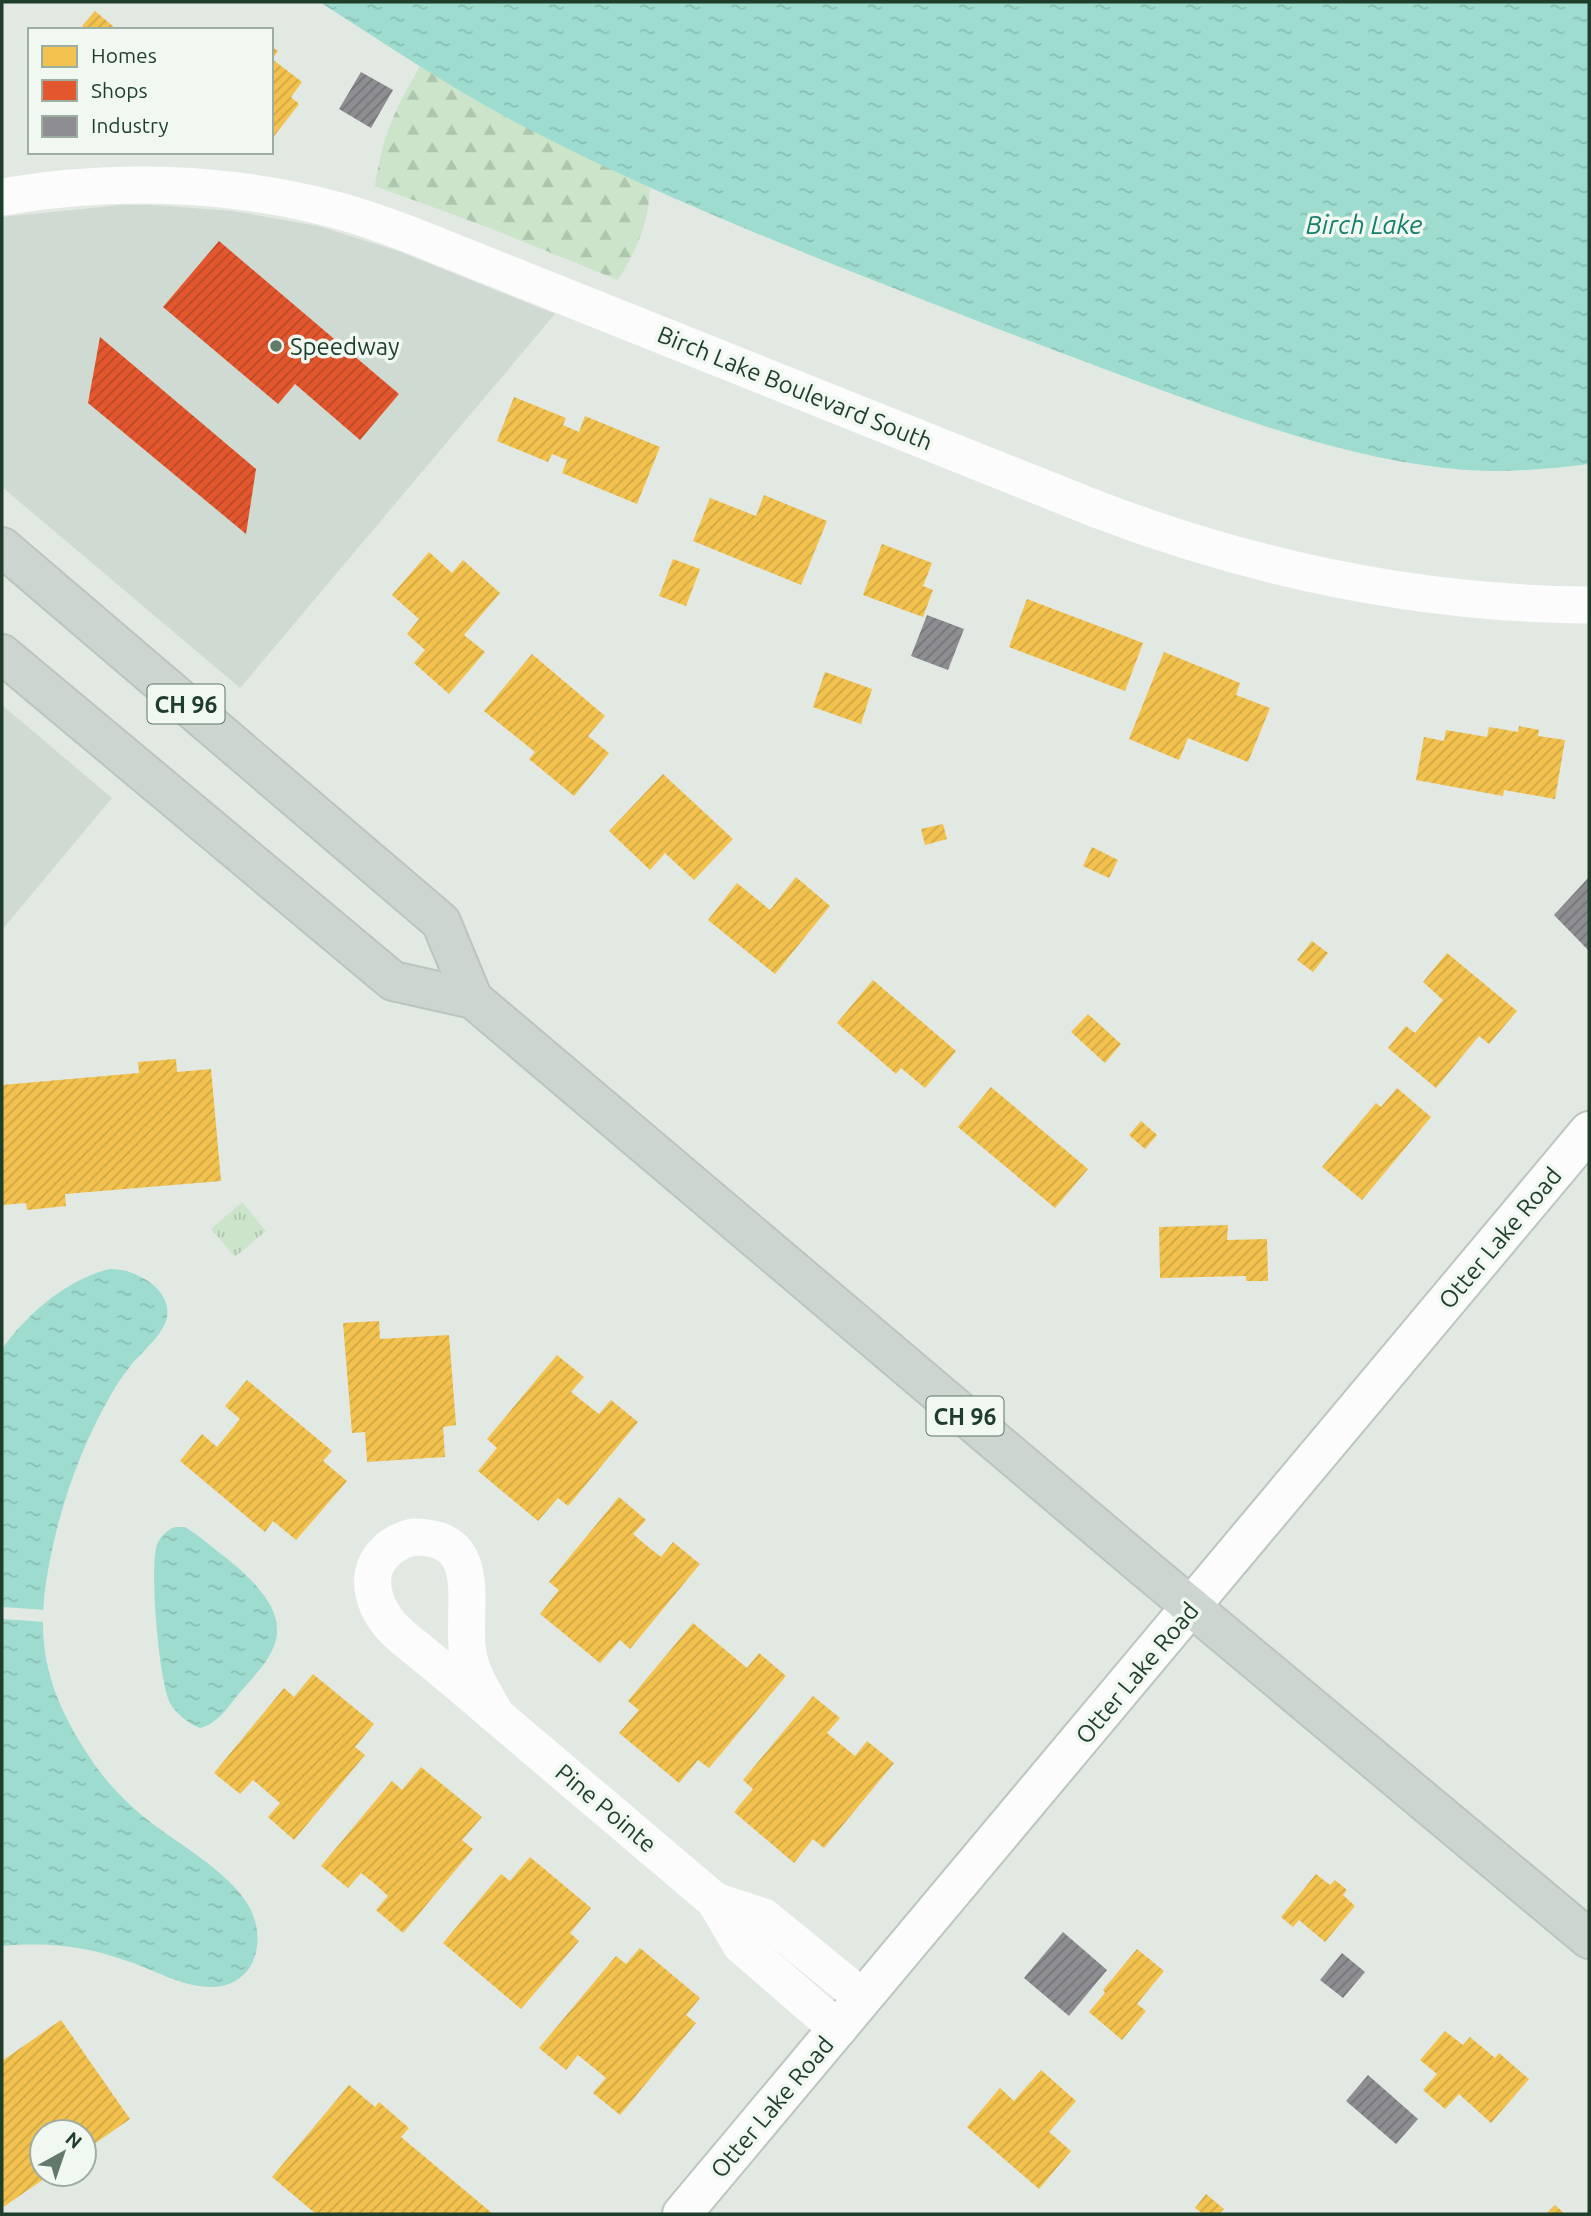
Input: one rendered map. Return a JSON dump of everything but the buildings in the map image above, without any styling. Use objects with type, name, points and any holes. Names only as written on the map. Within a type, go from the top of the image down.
[{"type":"main road","name":"CH 96","points":[[2,547],[441,922],[473,999],[1589,1939]]},
{"type":"main road","name":"CH 96","points":[[2,654],[393,981],[473,999]]},
{"type":"street","name":"Birch Lake Boulevard South","points":[[2,197],[103,187],[200,187],[266,195],[338,210],[416,237],[1096,509],[1207,548],[1305,573],[1405,592],[1531,604],[1589,605]]},
{"type":"street","name":"Otter Lake Road","points":[[682,2214],[1589,1131]]},
{"type":"street","name":"Pine Pointe","points":[[497,1716],[479,1685],[470,1662],[467,1646],[468,1585],[462,1563],[447,1545],[425,1536],[402,1540],[392,1545],[375,1567],[373,1581],[374,1596],[386,1620],[497,1716],[715,1901],[741,1945],[838,2029]]},
{"type":"street","name":"Pine Pointe","points":[[715,1901],[764,1917],[863,1998]]},
{"type":"shaded area","points":[[122,205],[233,211],[318,226],[398,251],[555,314],[240,688],[2,487],[2,217]]},
{"type":"shaded area","points":[[2,705],[112,798],[2,930]]},
{"type":"green space","points":[[420,66],[511,120],[650,186],[641,235],[618,280],[487,227],[375,186],[391,124]]},
{"type":"green space","points":[[242,1202],[266,1231],[235,1257],[211,1229]]},
{"type":"water","name":"Birch Lake","points":[[320,2],[1589,2],[1589,464],[1499,471],[1414,464],[1321,443],[1174,395],[811,255],[690,205],[571,151],[488,107]]},
{"type":"water","points":[[110,1269],[129,1272],[149,1282],[163,1297],[167,1317],[157,1336],[131,1365],[114,1390],[91,1433],[74,1474],[55,1539],[45,1587],[43,1635],[46,1657],[51,1679],[69,1724],[104,1777],[139,1813],[227,1880],[247,1903],[257,1930],[255,1957],[240,1978],[213,1987],[182,1982],[133,1963],[84,1949],[53,1945],[2,1946],[2,1349],[23,1323],[49,1300],[78,1281]]},
{"type":"water","points":[[175,1527],[185,1527],[197,1535],[254,1583],[274,1613],[277,1629],[274,1646],[260,1669],[219,1717],[200,1728],[184,1719],[171,1705],[159,1651],[155,1557],[160,1539]]},
{"type":"pier","points":[[2,1607],[47,1610],[46,1622],[2,1619]]},
{"type":"place","name":"Speedway","points":[[276,346]]}]
